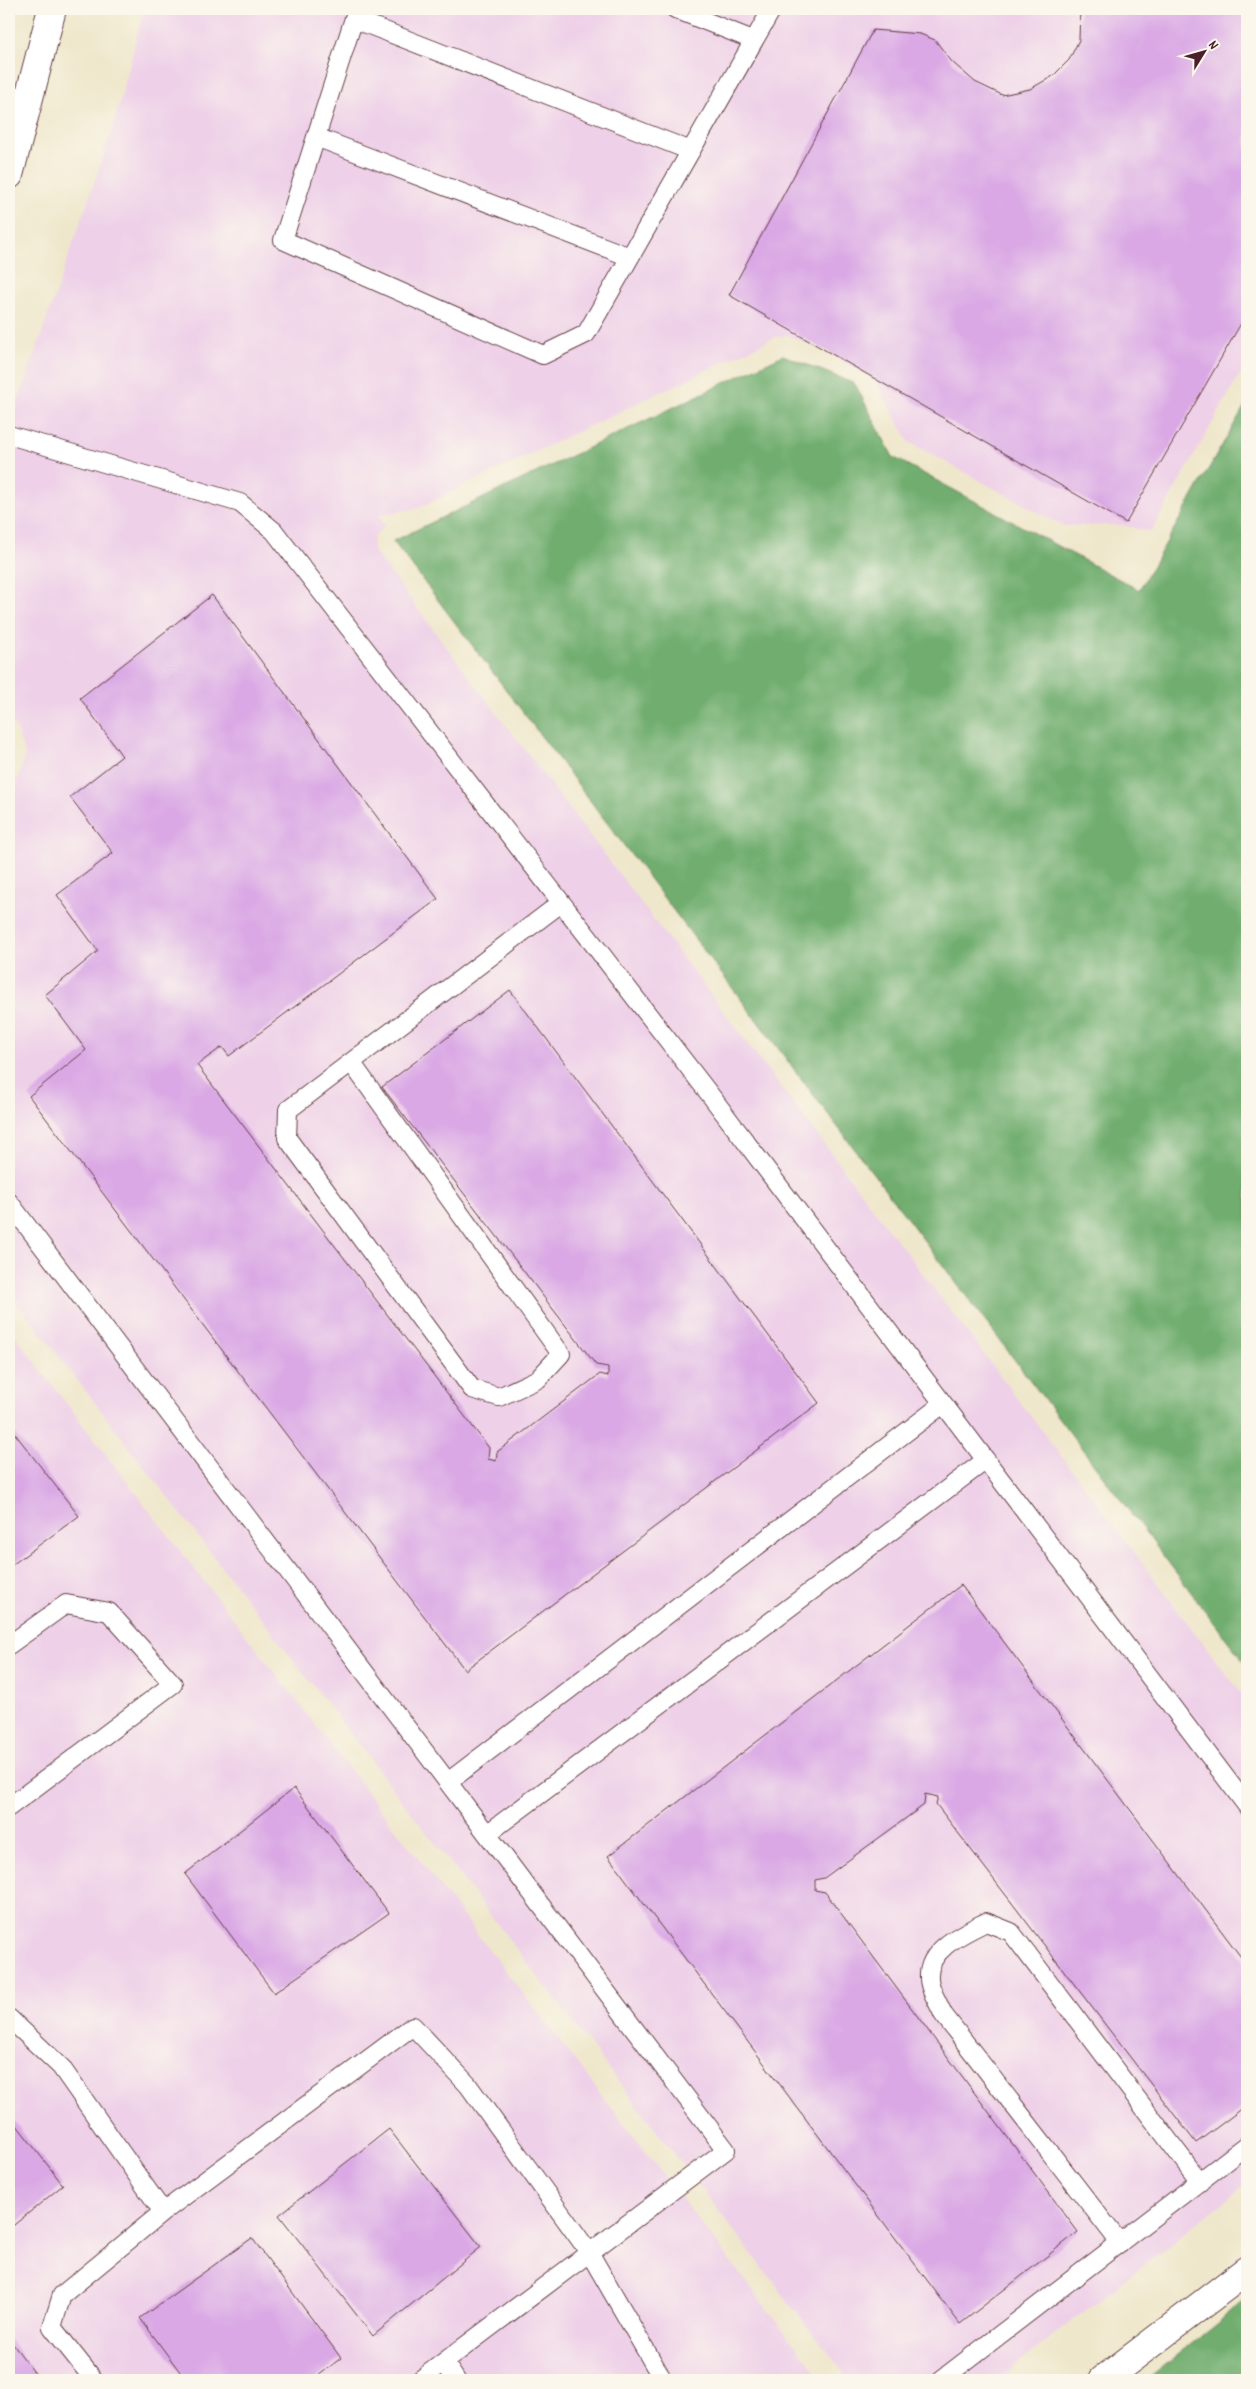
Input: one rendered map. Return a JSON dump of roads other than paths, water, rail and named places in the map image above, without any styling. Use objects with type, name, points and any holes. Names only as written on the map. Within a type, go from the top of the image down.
[{"type":"street","points":[[9,175],[52,9]]},
{"type":"street","points":[[1102,2380],[1247,2270]]},
{"type":"lane","points":[[675,9],[753,40]]},
{"type":"lane","points":[[691,151],[356,14],[283,240],[544,355],[586,334],[691,151],[753,40],[772,9]]},
{"type":"lane","points":[[316,137],[630,257]]},
{"type":"lane","points":[[9,435],[240,503],[274,531],[711,1096],[1247,1806]]},
{"type":"lane","points":[[351,1062],[561,1354],[538,1379],[499,1397],[472,1388],[287,1138],[288,1110],[351,1062],[561,903]]},
{"type":"lane","points":[[9,1202],[726,2150],[420,2380]]},
{"type":"lane","points":[[448,1782],[943,1404]]},
{"type":"lane","points":[[487,1834],[986,1460]]},
{"type":"lane","points":[[9,1645],[66,1604],[109,1612],[172,1684],[9,1807]]},
{"type":"lane","points":[[1120,2243],[943,2014],[928,1979],[933,1957],[960,1936],[986,1922],[1011,1932],[1200,2182]]},
{"type":"lane","points":[[9,2018],[61,2067],[163,2212]]},
{"type":"lane","points":[[94,2380],[52,2328],[62,2295],[163,2212],[413,2026],[468,2085],[589,2252],[663,2380]]},
{"type":"lane","points":[[941,2380],[1247,2146]]},
{"type":"lane","points":[[444,2362],[456,2380]]}]
